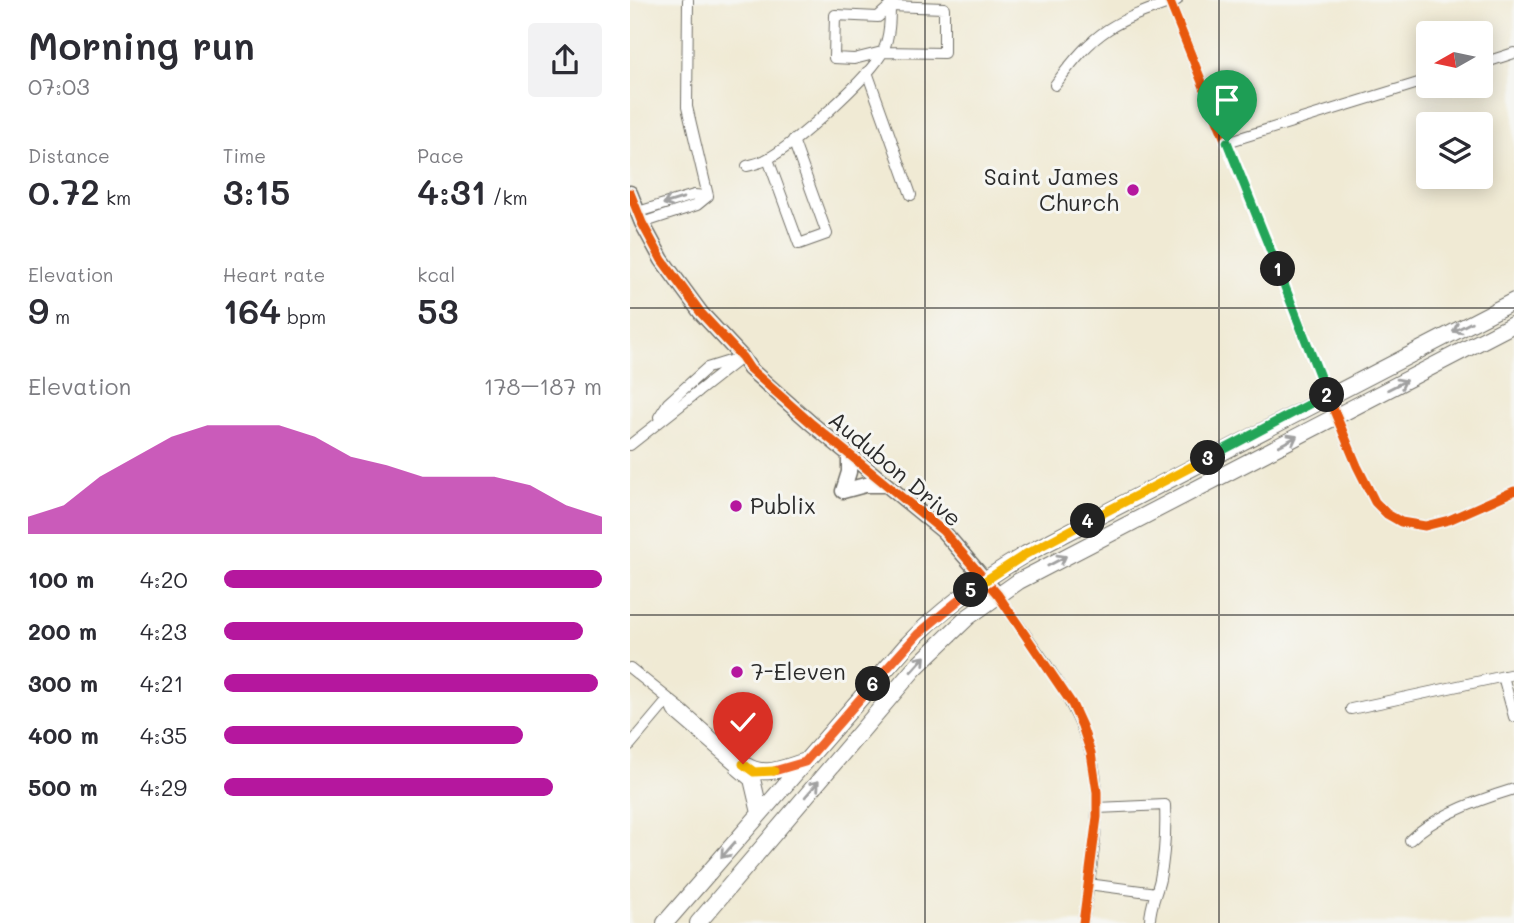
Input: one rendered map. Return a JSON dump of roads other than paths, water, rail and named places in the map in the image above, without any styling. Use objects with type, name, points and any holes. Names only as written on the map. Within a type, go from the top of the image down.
[{"type":"main road","points":[[665,923],[918,634],[985,580],[1026,554],[1514,301]]},
{"type":"main road","points":[[698,923],[920,662],[954,629],[998,595],[1031,575],[1514,324]]},
{"type":"main road","points":[[741,766],[754,772],[768,773],[805,762]]},
{"type":"main road","points":[[741,766],[752,779],[760,813]]},
{"type":"street","points":[[640,217],[697,205],[708,197],[687,107],[688,0]]},
{"type":"street","points":[[1055,85],[1083,48],[1110,26],[1172,1],[1328,396],[1371,496],[1387,514],[1401,522],[1415,525],[1437,524],[1514,491]]},
{"type":"street","points":[[890,3],[944,8],[944,53],[882,52],[854,59],[834,58],[835,15],[878,17],[890,3]]},
{"type":"street","points":[[747,166],[768,159],[793,140],[867,72],[882,52],[888,30],[890,3]]},
{"type":"street","points":[[1493,60],[1514,53]]},
{"type":"street","points":[[867,72],[911,195]]},
{"type":"street","points":[[1227,142],[1416,84]]},
{"type":"street","points":[[768,159],[799,244],[827,234],[793,140]]},
{"type":"street","name":"Audubon Drive","points":[[630,193],[662,260],[701,313],[750,369],[849,455],[943,531],[998,595],[1061,687],[1082,726],[1094,768],[1097,808],[1083,923]]},
{"type":"street","points":[[630,445],[653,426],[668,403],[707,368],[742,357]]},
{"type":"street","points":[[849,455],[849,472],[843,491],[865,485],[886,485]]},
{"type":"street","points":[[630,668],[720,743],[741,766]]},
{"type":"street","points":[[1351,709],[1514,674]]},
{"type":"street","points":[[1503,677],[1514,717]]},
{"type":"street","points":[[630,745],[668,700]]},
{"type":"street","points":[[1410,840],[1429,824],[1482,799],[1514,789]]},
{"type":"street","points":[[1097,808],[1165,805],[1166,838],[1150,923]]},
{"type":"street","points":[[1088,884],[1156,893]]},
{"type":"place","name":"Saint James Church","points":[[1133,190]]},
{"type":"place","name":"Publix","points":[[736,506]]},
{"type":"place","name":"7-Eleven","points":[[737,672]]}]
